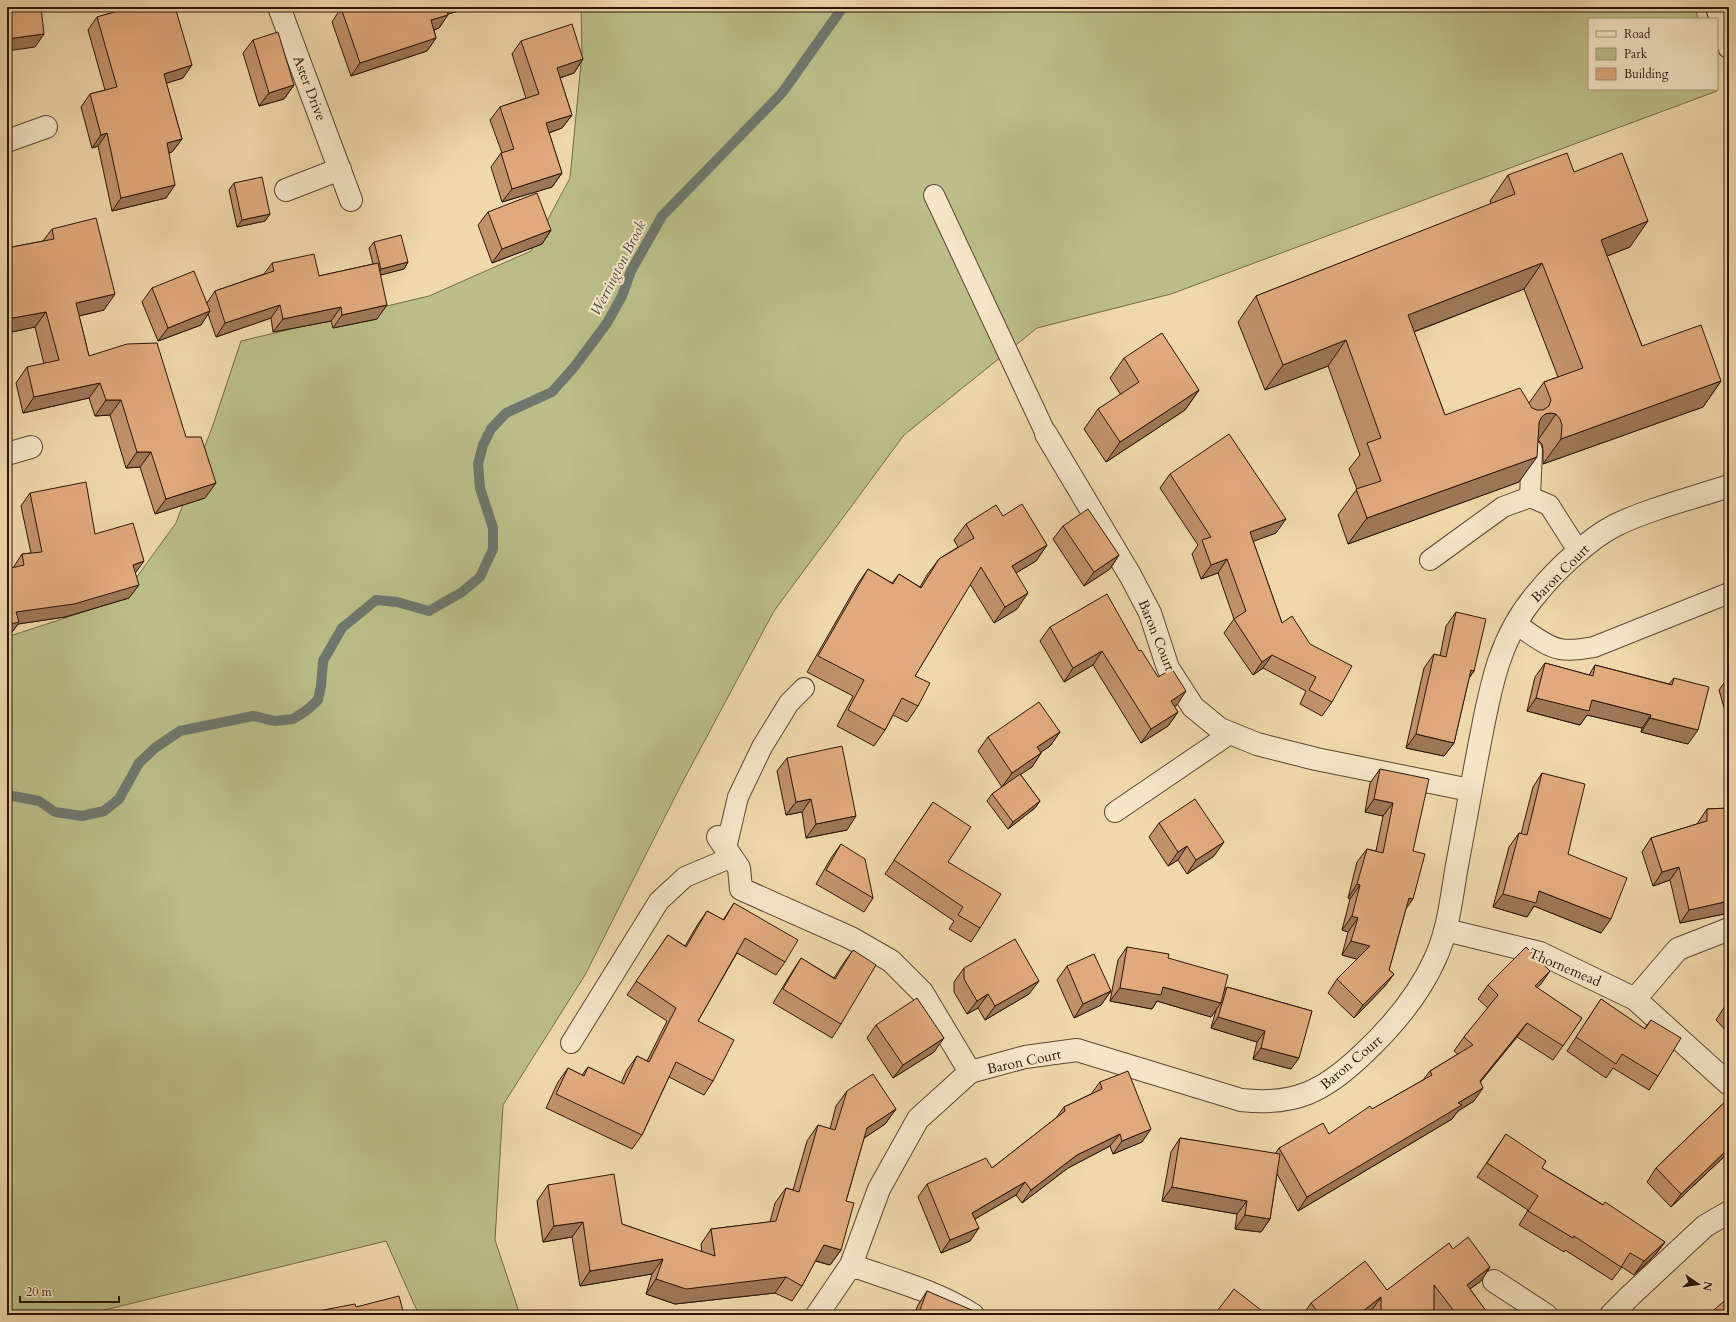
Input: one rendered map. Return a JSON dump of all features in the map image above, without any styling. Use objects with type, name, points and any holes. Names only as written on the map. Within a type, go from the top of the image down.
[{"type":"street","name":"Aster Drive","points":[[279,7],[351,200]]},
{"type":"street","points":[[1717,7],[1729,47]]},
{"type":"street","points":[[7,141],[46,127]]},
{"type":"street","points":[[286,190],[340,169]]},
{"type":"street","name":"Baron Court","points":[[1046,434],[1137,588],[1150,613],[1168,668],[1193,707],[1220,729],[1256,744],[1316,759],[1470,790]]},
{"type":"street","points":[[7,454],[31,447]]},
{"type":"street","name":"Baron Court","points":[[817,1315],[851,1265],[879,1189],[918,1119],[970,1072],[1025,1057],[1077,1050],[1242,1100],[1265,1103],[1291,1099],[1316,1091],[1354,1062],[1377,1041],[1400,1016],[1424,981],[1436,958],[1446,930],[1470,790],[1491,687],[1498,659],[1516,624],[1538,592],[1579,552],[1614,526],[1729,486]]},
{"type":"street","name":"Baron Court","points":[[725,847],[740,868],[741,889],[851,938],[891,961],[922,992],[970,1072]]},
{"type":"street","points":[[1635,999],[1678,949],[1729,929]]},
{"type":"street","name":"Thornemead","points":[[1446,930],[1540,953],[1635,999],[1729,1084]]},
{"type":"street","points":[[1611,1315],[1705,1226],[1729,1212]]},
{"type":"street","points":[[851,1265],[920,1290],[960,1307],[973,1315]]},
{"type":"street","points":[[1494,1281],[1546,1315]]},
{"type":"lane","points":[[934,195],[1046,434]]},
{"type":"lane","points":[[1530,497],[1532,450]]},
{"type":"lane","points":[[1430,560],[1503,508],[1530,497],[1549,505],[1579,552]]},
{"type":"lane","points":[[1516,624],[1540,640],[1559,649],[1578,650],[1594,647],[1729,593]]},
{"type":"lane","points":[[571,1043],[660,901],[685,877],[725,847],[738,797],[762,747],[789,703],[804,688]]},
{"type":"lane","points":[[1115,812],[1231,733]]},
{"type":"green space","points":[[581,7],[1695,7],[1698,18],[1588,18],[1588,90],[1717,91],[1171,294],[1037,328],[904,435],[774,611],[682,783],[585,975],[503,1105],[495,1240],[519,1312],[523,1315],[419,1315],[386,1241],[84,1315],[7,1315],[7,637],[120,600],[176,523],[213,425],[241,341],[429,296],[531,251],[570,178],[582,53]]},
{"type":"building","points":[[7,7],[41,7],[44,34],[7,39]]},
{"type":"building","points":[[132,7],[175,7],[192,65],[164,74],[182,139],[167,143],[175,185],[121,198],[107,133],[101,135],[90,94],[117,87],[97,17]]},
{"type":"building","points":[[446,7],[448,15],[431,20],[436,38],[360,63],[341,8]]},
{"type":"building","points":[[572,24],[583,59],[557,68],[572,115],[546,123],[562,173],[512,189],[501,153],[514,149],[500,107],[539,94],[521,41]]},
{"type":"building","points":[[278,32],[294,85],[269,93],[253,40]]},
{"type":"building","points":[[1567,153],[1574,172],[1622,153],[1648,221],[1601,240],[1642,346],[1701,325],[1721,381],[1561,439],[1562,425],[1560,419],[1556,414],[1545,414],[1539,423],[1537,457],[1367,518],[1356,489],[1381,481],[1367,443],[1381,438],[1346,340],[1283,365],[1256,296],[1515,194],[1508,175]],"holes":[[[1542,263],[1583,368],[1544,382],[1551,400],[1549,406],[1543,410],[1532,408],[1520,388],[1445,415],[1408,315]]]},
{"type":"building","points":[[262,177],[270,214],[242,220],[234,183]]},
{"type":"building","points":[[537,193],[551,230],[502,249],[488,212]]},
{"type":"building","points":[[96,218],[115,294],[76,303],[89,356],[127,344],[157,343],[186,437],[201,437],[216,483],[166,499],[151,452],[137,452],[121,400],[106,400],[100,383],[34,397],[27,367],[59,360],[46,312],[7,319],[7,248],[54,239],[52,229]]},
{"type":"building","points":[[401,235],[408,262],[381,269],[374,242]]},
{"type":"building","points":[[314,254],[319,276],[378,263],[387,305],[342,315],[341,307],[283,319],[280,305],[225,323],[215,291],[274,271],[272,263]]},
{"type":"building","points":[[194,271],[210,311],[168,328],[152,288]]},
{"type":"building","points":[[1162,333],[1199,390],[1120,442],[1098,409],[1139,382],[1124,358]]},
{"type":"building","points":[[1229,434],[1286,519],[1250,532],[1282,623],[1292,616],[1310,644],[1352,666],[1332,702],[1309,690],[1316,677],[1272,655],[1262,662],[1234,619],[1246,611],[1227,559],[1211,565],[1202,540],[1211,537],[1170,474]]},
{"type":"building","points":[[86,482],[95,534],[133,523],[144,561],[133,565],[139,585],[74,604],[16,612],[19,622],[7,625],[7,569],[24,565],[22,554],[42,552],[30,493]]},
{"type":"building","points":[[1022,504],[1047,545],[1012,566],[1028,593],[1005,607],[981,567],[915,676],[930,683],[918,706],[902,698],[885,730],[848,710],[864,680],[818,656],[868,569],[893,584],[899,574],[921,588],[939,559],[974,538],[966,524],[996,505],[1003,516]]},
{"type":"building","points":[[1088,509],[1119,555],[1094,572],[1063,526]]},
{"type":"building","points":[[1107,594],[1139,651],[1141,650],[1158,677],[1172,669],[1186,691],[1171,701],[1178,712],[1151,729],[1102,651],[1073,668],[1050,627]]},
{"type":"building","points":[[1456,612],[1486,619],[1474,671],[1471,670],[1454,743],[1416,734],[1434,654],[1446,657]]},
{"type":"building","points":[[1545,663],[1593,676],[1595,665],[1672,685],[1674,678],[1709,687],[1698,730],[1650,718],[1651,715],[1592,700],[1589,711],[1536,698]]},
{"type":"building","points":[[1039,702],[1060,732],[1037,747],[1041,753],[1012,773],[988,737]]},
{"type":"building","points":[[842,746],[856,816],[816,824],[811,799],[796,802],[787,758]]},
{"type":"building","points":[[1380,769],[1429,779],[1413,851],[1425,854],[1413,899],[1409,898],[1389,970],[1394,974],[1363,1005],[1337,979],[1370,946],[1351,941],[1358,918],[1352,916],[1360,885],[1357,884],[1367,849],[1383,853],[1393,803],[1374,799]]},
{"type":"building","points":[[1542,773],[1585,784],[1568,854],[1627,878],[1611,919],[1539,891],[1536,903],[1503,894],[1519,833],[1527,835]]},
{"type":"building","points":[[1020,774],[1040,801],[1013,822],[992,794]]},
{"type":"building","points":[[1195,799],[1224,842],[1196,860],[1187,846],[1178,852],[1159,823]]},
{"type":"building","points":[[933,802],[971,827],[948,862],[1001,894],[980,928],[958,915],[963,907],[894,860]]},
{"type":"building","points":[[1729,808],[1729,901],[1689,910],[1679,867],[1662,872],[1651,838],[1707,821],[1707,809]]},
{"type":"building","points":[[841,844],[865,859],[873,898],[826,870]]},
{"type":"building","points":[[734,903],[798,940],[785,962],[745,938],[698,1021],[734,1040],[713,1081],[676,1062],[642,1135],[556,1094],[568,1068],[584,1076],[588,1067],[624,1084],[637,1056],[649,1062],[676,1008],[636,981],[668,935],[686,947],[707,911],[724,920]]},
{"type":"building","points":[[1015,939],[1039,981],[995,1006],[988,994],[977,1001],[964,979],[964,968]]},
{"type":"building","points":[[1127,947],[1169,954],[1168,958],[1228,975],[1221,1003],[1163,987],[1161,995],[1120,988]]},
{"type":"building","points":[[1526,947],[1550,971],[1535,986],[1582,1018],[1563,1046],[1527,1023],[1480,1081],[1483,1088],[1458,1103],[1462,1105],[1307,1197],[1279,1148],[1323,1123],[1329,1134],[1370,1106],[1372,1109],[1432,1075],[1430,1071],[1473,1045],[1464,1037],[1498,995],[1488,985]]},
{"type":"building","points":[[853,950],[876,965],[841,1024],[783,989],[801,958],[835,979]]},
{"type":"building","points":[[1094,954],[1111,991],[1083,1004],[1067,966]]},
{"type":"building","points":[[1227,987],[1312,1011],[1299,1058],[1261,1048],[1265,1031],[1218,1017]]},
{"type":"building","points":[[917,998],[944,1038],[903,1065],[876,1025]]},
{"type":"building","points":[[1601,999],[1645,1029],[1651,1020],[1681,1038],[1658,1076],[1622,1054],[1616,1064],[1576,1037]]},
{"type":"building","points":[[1729,1003],[1729,1010],[1725,1006]]},
{"type":"building","points":[[1128,1071],[1151,1129],[1122,1141],[1120,1134],[1077,1155],[1031,1190],[1025,1182],[972,1213],[979,1228],[950,1240],[927,1184],[986,1158],[992,1168],[1065,1111],[1064,1107],[1102,1089],[1100,1082]]},
{"type":"building","points":[[873,1074],[896,1109],[867,1128],[846,1201],[854,1203],[841,1250],[824,1245],[802,1286],[786,1277],[686,1289],[656,1279],[663,1259],[590,1271],[583,1222],[554,1226],[548,1185],[614,1174],[622,1224],[715,1256],[711,1229],[776,1221],[786,1188],[799,1192],[818,1125],[835,1130],[847,1091]]},
{"type":"building","points":[[1729,1098],[1729,1148],[1681,1194],[1656,1168]]},
{"type":"building","points":[[1506,1134],[1546,1161],[1542,1168],[1603,1205],[1605,1202],[1665,1242],[1644,1261],[1630,1253],[1621,1267],[1574,1236],[1573,1238],[1528,1211],[1538,1196],[1487,1163]]},
{"type":"building","points":[[1180,1138],[1280,1154],[1270,1219],[1245,1215],[1247,1201],[1172,1187]]},
{"type":"building","points":[[1468,1237],[1490,1267],[1467,1285],[1489,1315],[1457,1315],[1434,1285],[1434,1309],[1427,1315],[1381,1315],[1381,1297],[1358,1315],[1320,1315],[1311,1303],[1365,1261],[1387,1290],[1449,1243],[1453,1249]]},
{"type":"building","points":[[1234,1289],[1266,1314],[1214,1315]]},
{"type":"building","points":[[927,1291],[974,1311],[973,1315],[918,1315]]},
{"type":"building","points":[[399,1296],[404,1315],[313,1315],[318,1314],[318,1311],[355,1304],[356,1307]]},
{"type":"building","points":[[1729,1297],[1729,1315],[1708,1315]]},
{"type":"waterway","name":"Werrington Brook","points":[[7,795],[39,801],[55,812],[82,816],[104,811],[119,799],[139,763],[155,748],[180,731],[253,716],[275,721],[293,719],[307,710],[318,700],[323,661],[342,628],[376,600],[397,602],[429,611],[462,592],[480,577],[493,549],[493,528],[480,488],[478,464],[483,445],[491,429],[506,413],[552,392],[575,366],[607,323],[622,296],[631,271],[662,216],[782,93],[843,7]]}]
